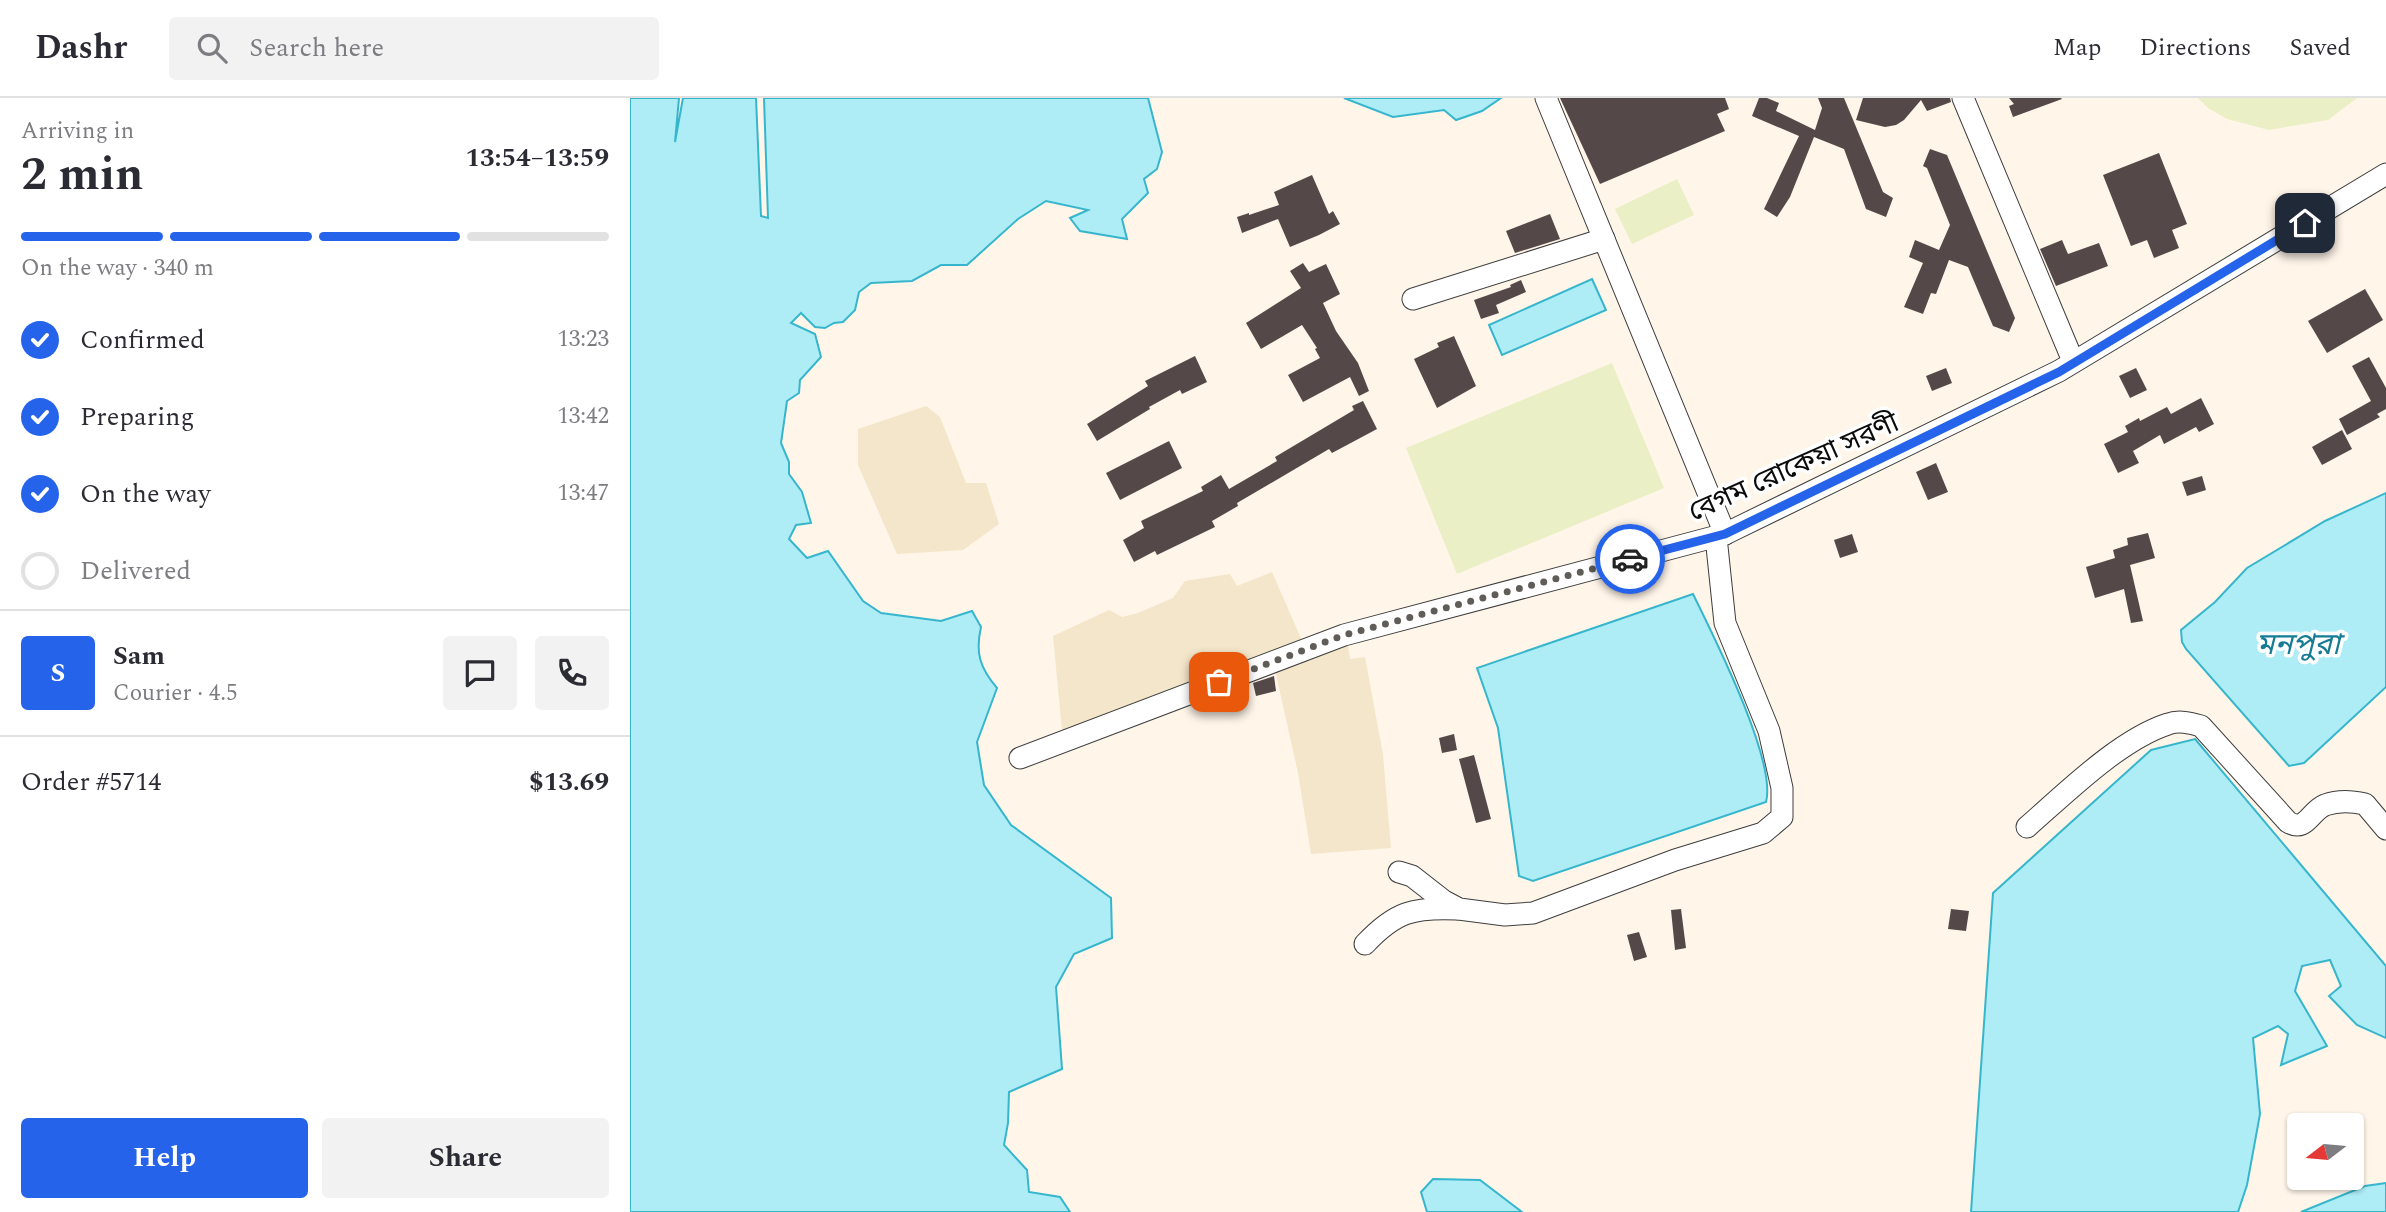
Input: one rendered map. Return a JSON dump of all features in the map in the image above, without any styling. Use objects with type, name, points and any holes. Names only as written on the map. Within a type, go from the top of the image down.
[{"type":"street","points":[[1365,944],[1391,920],[1401,914],[1422,909],[1459,909],[1505,915],[1533,913],[1675,860],[1763,833],[1782,817],[1782,788],[1769,730],[1725,623],[1720,535],[1546,98]]},
{"type":"street","points":[[1963,98],[2073,362]]},
{"type":"street","name":"বেগম রোকেয়া সরণী","points":[[1020,758],[1344,635],[1720,535],[2059,372],[2386,174]]},
{"type":"street","points":[[1413,299],[1604,239]]},
{"type":"street","points":[[2027,828],[2081,780],[2132,741],[2171,723],[2188,723],[2201,726],[2288,822],[2295,826],[2302,825],[2322,806],[2349,801],[2365,804],[2386,829]]},
{"type":"street","points":[[1399,872],[1412,876],[1459,909]]},
{"type":"shaded area","points":[[926,406],[940,417],[966,483],[986,483],[999,524],[963,550],[897,554],[858,465],[858,429]]},
{"type":"shaded area","points":[[1272,572],[1303,643],[1063,741],[1053,636],[1109,610],[1122,617],[1138,613],[1173,598],[1185,581],[1230,574],[1237,586]]},
{"type":"shaded area","points":[[1347,638],[1350,659],[1365,657],[1383,755],[1391,848],[1311,854],[1298,773],[1273,661]]},
{"type":"green space","points":[[2198,98],[2357,98],[2328,120],[2269,130],[2227,119],[2208,108]]},
{"type":"green space","points":[[1677,179],[1694,215],[1632,244],[1615,209]]},
{"type":"green space","points":[[1612,363],[1664,488],[1457,574],[1406,448]]},
{"type":"water","points":[[630,98],[679,98],[675,142],[683,98],[756,98],[761,216],[768,218],[764,98],[1148,98],[1162,152],[1157,169],[1144,179],[1148,193],[1122,219],[1127,239],[1080,231],[1070,218],[1088,210],[1046,201],[1018,219],[967,265],[941,265],[912,281],[871,283],[859,292],[855,310],[843,322],[825,328],[815,327],[801,313],[791,323],[815,334],[821,357],[800,380],[799,393],[787,401],[781,443],[789,462],[789,474],[802,492],[811,523],[796,525],[789,539],[807,558],[828,551],[863,601],[881,613],[941,621],[972,611],[981,627],[980,660],[986,674],[997,688],[977,742],[984,785],[1011,825],[1111,898],[1112,938],[1074,954],[1056,987],[1062,1069],[1009,1092],[1004,1145],[1027,1170],[1029,1192],[1060,1197],[1070,1212],[630,1212]]},
{"type":"water","points":[[1344,98],[1501,98],[1482,111],[1456,120],[1444,110],[1393,117]]},
{"type":"water","points":[[1592,279],[1606,310],[1502,355],[1489,325]]},
{"type":"water","name":"মনপুরা","points":[[2386,493],[2386,687],[2304,763],[2289,766],[2186,649],[2181,630],[2215,602],[2247,568],[2325,521]]},
{"type":"water","points":[[1693,594],[1728,667],[1753,729],[1767,783],[1766,802],[1533,881],[1519,876],[1498,728],[1477,668]]},
{"type":"water","points":[[2195,739],[2386,966],[2386,1038],[2357,1025],[2329,996],[2341,986],[2330,960],[2302,966],[2295,991],[2327,1046],[2281,1065],[2288,1034],[2278,1026],[2253,1038],[2260,1114],[2247,1185],[2238,1212],[1971,1212],[1993,893],[2151,750]]},
{"type":"water","points":[[1433,1179],[1480,1180],[1522,1212],[1427,1212],[1421,1192]]},
{"type":"water","points":[[2386,1183],[2386,1212],[2301,1212],[2355,1190],[2364,1190],[2365,1186]]},
{"type":"building","points":[[1560,98],[1725,98],[1729,109],[1717,114],[1725,131],[1600,184]]},
{"type":"building","points":[[1759,98],[1779,103],[1776,111],[1815,130],[1822,108],[1818,98],[1844,98],[1883,192],[1893,198],[1886,217],[1866,209],[1844,149],[1814,137],[1790,197],[1777,217],[1764,209],[1799,136],[1752,116]]},
{"type":"building","points":[[1863,98],[1950,98],[1951,102],[1927,111],[1921,100],[1904,120],[1885,127],[1856,120]]},
{"type":"building","points":[[2009,98],[2062,99],[2013,117],[2009,106],[2014,104]]},
{"type":"building","points":[[1930,149],[1947,155],[2015,318],[2009,332],[1993,326],[1968,267],[1949,260],[1936,294],[1931,293],[1923,314],[1904,307],[1923,263],[1909,257],[1915,240],[1939,250],[1950,225],[1927,168],[1923,166]]},
{"type":"building","points":[[2159,153],[2187,224],[2172,230],[2179,248],[2154,258],[2147,240],[2131,246],[2103,175]]},
{"type":"building","points":[[1312,175],[1329,214],[1333,211],[1340,224],[1290,247],[1278,219],[1242,233],[1237,217],[1279,205],[1274,192]]},
{"type":"building","points":[[1550,214],[1560,239],[1515,253],[1506,231]]},
{"type":"building","points":[[2062,240],[2068,254],[2099,243],[2108,266],[2056,286],[2040,249]]},
{"type":"building","points":[[1303,263],[1309,272],[1326,264],[1340,294],[1323,303],[1336,331],[1358,363],[1369,391],[1359,396],[1350,377],[1303,402],[1288,375],[1320,358],[1315,349],[1317,348],[1302,325],[1261,349],[1246,323],[1301,288],[1290,271]]},
{"type":"building","points":[[1521,280],[1526,292],[1496,305],[1499,313],[1481,319],[1474,300],[1511,287],[1510,285]]},
{"type":"building","points":[[2365,289],[2383,320],[2327,353],[2308,321]]},
{"type":"building","points":[[1454,336],[1476,386],[1437,408],[1414,359],[1439,347],[1437,343]]},
{"type":"building","points":[[1195,356],[1207,382],[1182,394],[1180,390],[1097,441],[1087,424],[1148,386],[1145,381]]},
{"type":"building","points":[[2369,357],[2386,388],[2386,409],[2377,414],[2380,417],[2347,435],[2339,419],[2371,401],[2352,366]]},
{"type":"building","points":[[1946,368],[1952,383],[1932,391],[1926,376]]},
{"type":"building","points":[[2136,368],[2147,390],[2130,398],[2119,376]]},
{"type":"building","points":[[2201,398],[2214,424],[2199,432],[2196,427],[2164,444],[2160,435],[2133,451],[2139,463],[2118,473],[2104,444],[2128,432],[2125,426],[2139,418],[2140,421],[2167,407],[2171,414]]},
{"type":"building","points":[[1363,401],[1377,429],[1332,453],[1329,449],[1237,503],[1238,506],[1212,521],[1215,527],[1157,555],[1155,551],[1134,562],[1123,540],[1144,528],[1141,521],[1203,491],[1201,487],[1221,475],[1229,489],[1277,461],[1275,457],[1354,410],[1352,406]]},
{"type":"building","points":[[2342,430],[2352,449],[2322,465],[2312,447]]},
{"type":"building","points":[[1169,441],[1182,468],[1120,500],[1106,473]]},
{"type":"building","points":[[1936,463],[1948,492],[1928,500],[1916,472]]},
{"type":"building","points":[[2202,476],[2206,490],[2187,496],[2182,482]]},
{"type":"building","points":[[2148,533],[2155,558],[2130,565],[2143,621],[2131,623],[2124,589],[2095,598],[2086,567],[2115,558],[2113,550],[2128,545],[2127,538]]},
{"type":"building","points":[[1852,534],[1858,552],[1840,558],[1834,540]]},
{"type":"building","points":[[1274,676],[1276,691],[1256,696],[1253,683]]},
{"type":"building","points":[[1454,734],[1457,750],[1442,753],[1439,738]]},
{"type":"building","points":[[1474,755],[1491,819],[1476,823],[1459,759]]},
{"type":"building","points":[[1681,909],[1686,948],[1675,950],[1671,910]]},
{"type":"building","points":[[1951,909],[1969,911],[1966,931],[1948,929]]},
{"type":"building","points":[[1639,932],[1647,957],[1634,961],[1627,935]]},
{"type":"way so far","points":[[1219,682],[1344,635],[1630,559]]},
{"type":"route","points":[[1630,559],[1725,534],[2059,372],[2305,223]]}]
